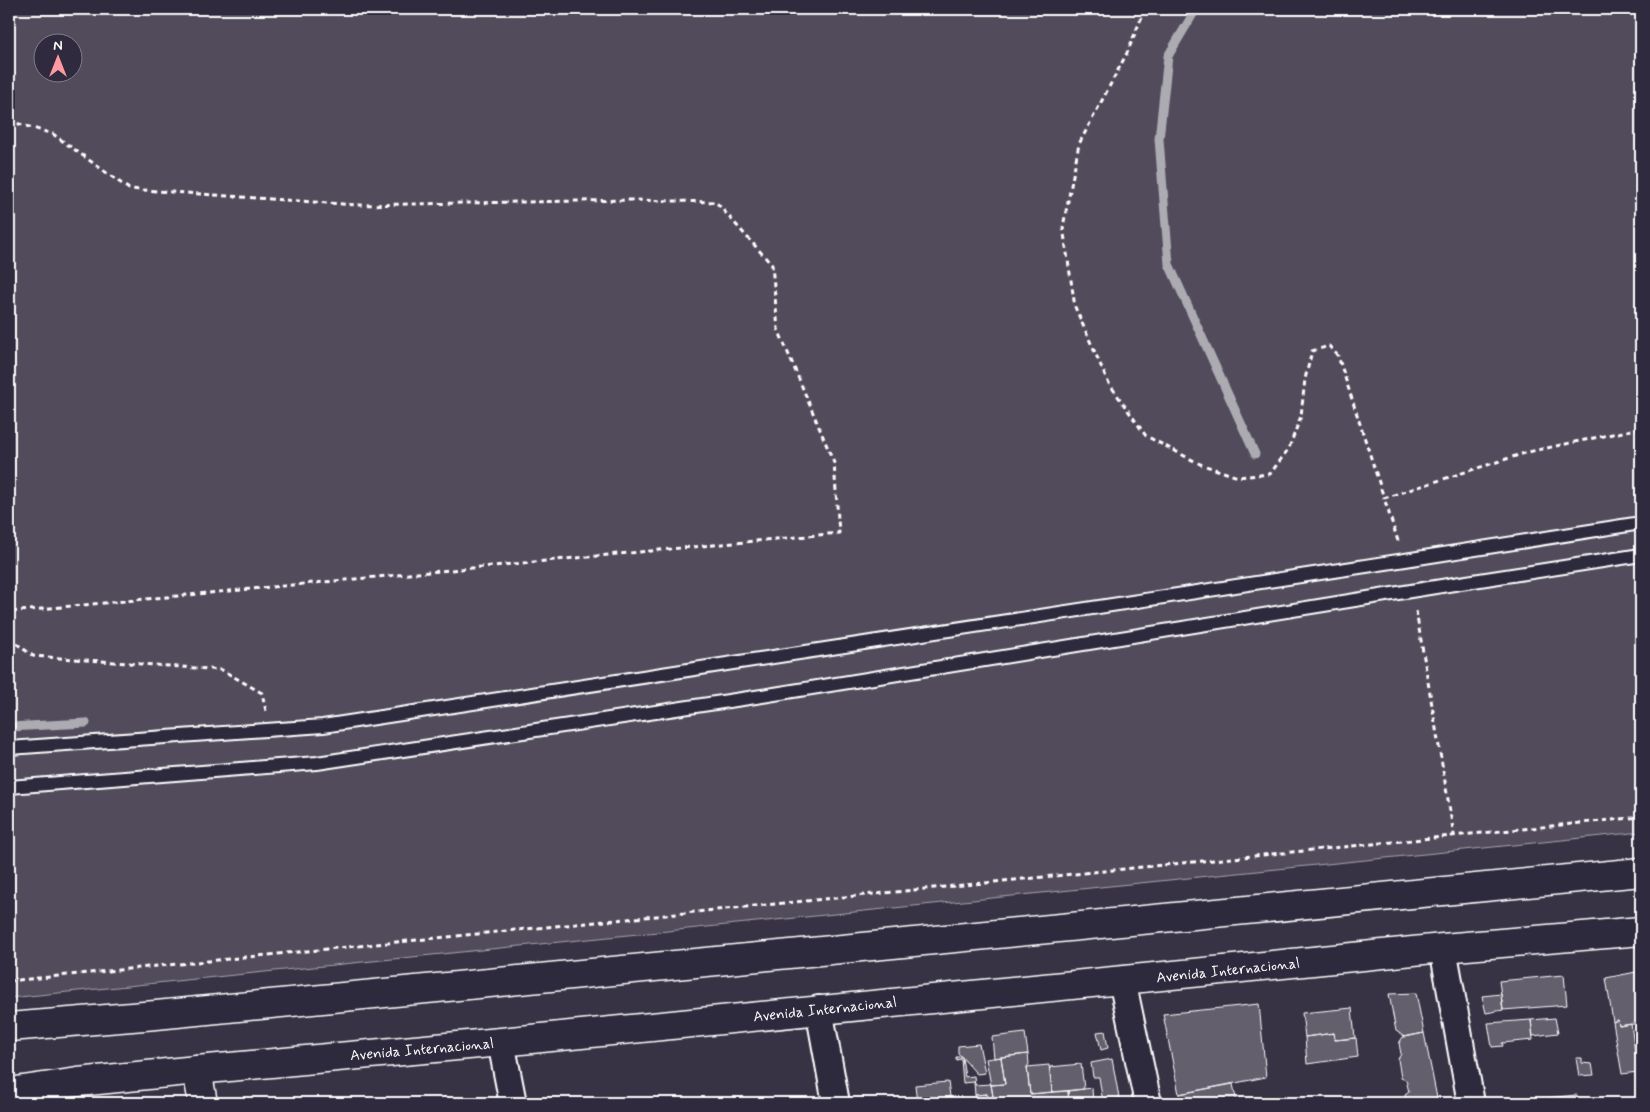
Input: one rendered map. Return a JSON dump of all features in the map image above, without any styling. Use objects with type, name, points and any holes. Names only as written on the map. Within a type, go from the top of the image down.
[{"type":"main road","points":[[9,1028],[1641,872]]},
{"type":"main road","name":"Avenida Internacional","points":[[9,1092],[78,1082],[197,1070],[500,1042],[1443,948],[1641,931]]},
{"type":"main road","points":[[197,1070],[203,1103]]},
{"type":"street","points":[[1443,948],[1471,1103]]},
{"type":"street","points":[[1122,980],[1148,1103]]},
{"type":"street","points":[[819,1009],[836,1103]]},
{"type":"street","points":[[500,1042],[513,1103]]},
{"type":"lane","points":[[9,748],[323,726],[1641,523]]},
{"type":"lane","points":[[9,787],[317,763],[762,696],[1412,590],[1641,555]]},
{"type":"path","points":[[1145,9],[1127,53],[1079,144],[1063,226],[1075,306],[1108,382],[1146,436],[1200,464],[1238,477],[1270,474],[1289,448],[1301,416],[1305,379],[1312,351],[1329,346],[1338,356],[1405,560]]},
{"type":"path","points":[[9,121],[53,134],[129,189],[356,205],[632,200],[716,202],[772,265],[778,329],[834,463],[839,533],[9,612]]},
{"type":"path","points":[[1384,498],[1528,452],[1641,428]]},
{"type":"path","points":[[1412,590],[1454,835]]},
{"type":"path","points":[[9,638],[33,656],[222,670],[262,693],[271,730]]},
{"type":"path","points":[[9,981],[1641,817]]},
{"type":"shaded area","points":[[9,9],[1641,9],[1641,832],[9,998]]},
{"type":"building","points":[[1641,971],[1641,1023],[1619,1026],[1618,1020],[1613,1022],[1606,978]]},
{"type":"building","points":[[1564,975],[1567,1005],[1503,1010],[1499,981]]},
{"type":"building","points":[[1416,993],[1424,1033],[1405,1037],[1396,1031],[1389,994]]},
{"type":"building","points":[[1501,994],[1503,1010],[1486,1013],[1482,996]]},
{"type":"building","points":[[1259,1004],[1266,1077],[1179,1094],[1163,1014]]},
{"type":"building","points":[[1352,1008],[1355,1038],[1335,1040],[1334,1033],[1305,1037],[1302,1013]]},
{"type":"building","points":[[1555,1018],[1558,1033],[1533,1036],[1531,1020]]},
{"type":"building","points":[[1531,1020],[1533,1040],[1502,1043],[1503,1046],[1492,1047],[1488,1023]]},
{"type":"building","points":[[1618,1020],[1619,1026],[1631,1024],[1638,1072],[1622,1074],[1613,1022]]},
{"type":"building","points":[[1105,1031],[1108,1048],[1101,1050],[1097,1032]]},
{"type":"building","points":[[1025,1033],[1028,1054],[994,1058],[992,1037]]},
{"type":"building","points":[[1334,1033],[1335,1040],[1356,1038],[1358,1057],[1307,1064],[1305,1037]]},
{"type":"building","points":[[1424,1033],[1438,1103],[1406,1103],[1405,1095],[1409,1092],[1406,1080],[1401,1078],[1398,1059],[1401,1054],[1399,1043],[1403,1037]]},
{"type":"building","points":[[979,1044],[985,1073],[977,1074],[958,1053],[958,1046]]},
{"type":"building","points":[[1028,1054],[1029,1064],[1027,1067],[1030,1094],[1068,1091],[1069,1103],[1004,1103],[1004,1100],[994,1101],[991,1085],[1005,1084],[1001,1057]]},
{"type":"building","points":[[956,1057],[962,1057],[965,1077],[974,1076],[975,1085],[991,1084],[994,1103],[988,1103],[987,1094],[975,1095],[974,1082],[963,1083],[961,1059],[956,1060]]},
{"type":"building","points":[[1001,1057],[1005,1084],[991,1085],[986,1059]]},
{"type":"building","points":[[1576,1058],[1582,1058],[1582,1063],[1592,1064],[1594,1075],[1579,1076]]},
{"type":"building","points":[[1112,1059],[1120,1103],[1103,1103],[1099,1077],[1093,1077],[1091,1063]]},
{"type":"building","points":[[1081,1064],[1084,1089],[1052,1092],[1050,1067]]},
{"type":"building","points":[[1049,1065],[1052,1092],[1030,1094],[1027,1067]]},
{"type":"building","points":[[948,1082],[951,1103],[917,1103],[915,1085]]},
{"type":"building","points":[[1233,1084],[1237,1103],[1181,1103],[1179,1094]]},
{"type":"building","points":[[1092,1088],[1093,1103],[1069,1103],[1068,1091]]},
{"type":"building","points":[[987,1094],[988,1103],[976,1103],[975,1095]]},
{"type":"building","points":[[1577,1095],[1578,1103],[1514,1103],[1513,1101]]},
{"type":"waterway","points":[[1196,9],[1168,56],[1159,139],[1169,264],[1255,454]]},
{"type":"waterway","points":[[9,727],[86,723]]}]
